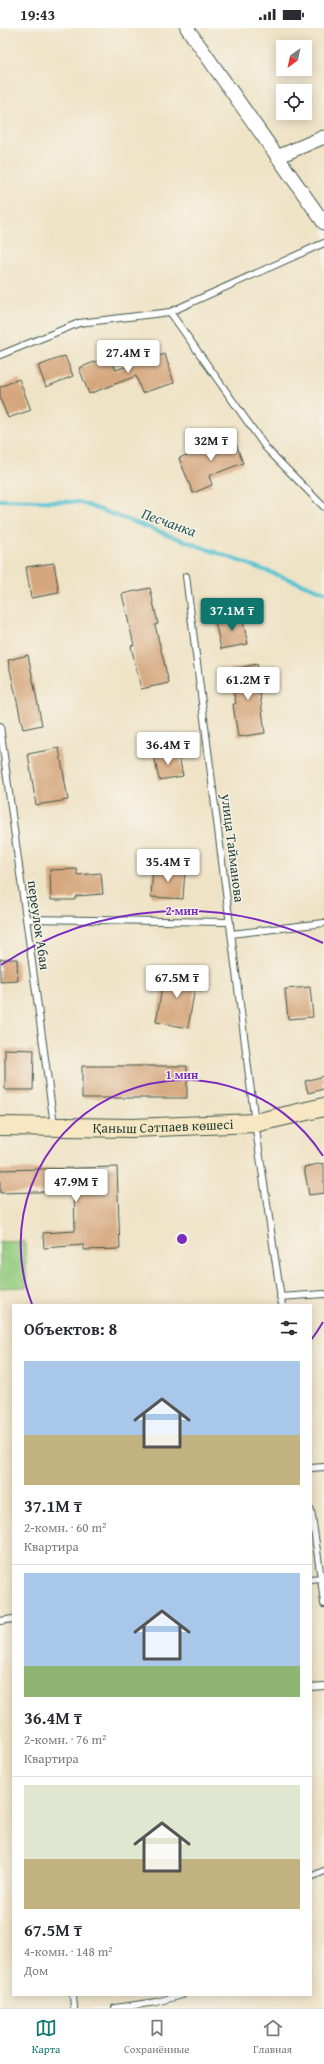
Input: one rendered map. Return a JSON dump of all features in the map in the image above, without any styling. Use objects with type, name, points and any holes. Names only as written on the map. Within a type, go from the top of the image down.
[{"type":"street","points":[[187,28],[324,223]]},
{"type":"street","points":[[278,157],[324,136]]},
{"type":"street","name":"Қаныш Сәтпаев көшесі","points":[[0,1126],[132,1128],[255,1122],[324,1107]]},
{"type":"lane","points":[[0,355],[79,323],[170,312],[324,243]]},
{"type":"lane","points":[[170,312],[266,448],[324,507]]},
{"type":"lane","name":"улица Тайманова","points":[[186,576],[255,1122],[282,1304]]},
{"type":"lane","name":"переулок Абая","points":[[0,726],[54,1127]]},
{"type":"lane","points":[[26,919],[230,922]]},
{"type":"lane","points":[[231,934],[324,923]]},
{"type":"lane","points":[[280,1297],[324,1294]]},
{"type":"lane","points":[[312,1468],[324,1467]]},
{"type":"lane","points":[[312,1517],[324,1604]]},
{"type":"lane","points":[[312,1579],[321,1578]]},
{"type":"lane","points":[[0,1621],[12,1619]]},
{"type":"lane","points":[[312,1687],[324,1686]]},
{"type":"lane","points":[[312,1877],[324,1871]]},
{"type":"lane","points":[[73,1996],[74,2008]]},
{"type":"lane","points":[[115,2008],[156,2002],[178,1996]]},
{"type":"green space","points":[[25,1241],[27,1287],[0,1288],[0,1242]]},
{"type":"building","points":[[165,354],[174,383],[142,393],[136,376],[89,394],[79,368],[110,356],[116,370]]},
{"type":"building","points":[[65,356],[73,376],[46,387],[38,366]]},
{"type":"building","points":[[19,379],[31,410],[8,418],[0,398],[0,387]]},
{"type":"building","points":[[232,433],[243,463],[209,476],[212,485],[193,493],[179,458],[210,446],[208,442]]},
{"type":"building","points":[[54,563],[59,593],[31,598],[26,567]]},
{"type":"building","points":[[150,588],[158,624],[155,625],[169,683],[141,689],[131,646],[134,645],[122,594]]},
{"type":"building","points":[[242,616],[248,644],[221,649],[215,621]]},
{"type":"building","points":[[28,655],[42,725],[23,729],[8,660]]},
{"type":"building","points":[[257,664],[263,693],[260,694],[265,733],[238,737],[233,704],[236,704],[229,670]]},
{"type":"building","points":[[59,748],[68,800],[36,805],[28,754]]},
{"type":"building","points":[[178,751],[183,776],[159,780],[154,755]]},
{"type":"building","points":[[153,867],[185,869],[183,899],[151,897]]},
{"type":"building","points":[[77,869],[77,875],[101,873],[103,894],[77,896],[74,900],[51,900],[50,870]]},
{"type":"building","points":[[0,959],[17,959],[18,981],[0,982]]},
{"type":"building","points":[[165,971],[197,976],[188,1028],[156,1022]]},
{"type":"building","points":[[310,987],[313,1017],[288,1019],[285,989]]},
{"type":"building","points":[[5,1049],[34,1050],[33,1090],[5,1090]]},
{"type":"building","points":[[82,1066],[187,1066],[187,1098],[82,1098]]},
{"type":"building","points":[[324,1076],[324,1089],[308,1093],[305,1081]]},
{"type":"building","points":[[324,1163],[324,1193],[309,1195],[304,1167]]},
{"type":"building","points":[[117,1167],[120,1249],[84,1250],[84,1245],[44,1248],[43,1233],[75,1231],[74,1191],[0,1193],[0,1170]]},
{"type":"waterway","name":"Песчанка","points":[[0,500],[79,502],[324,592]]}]
